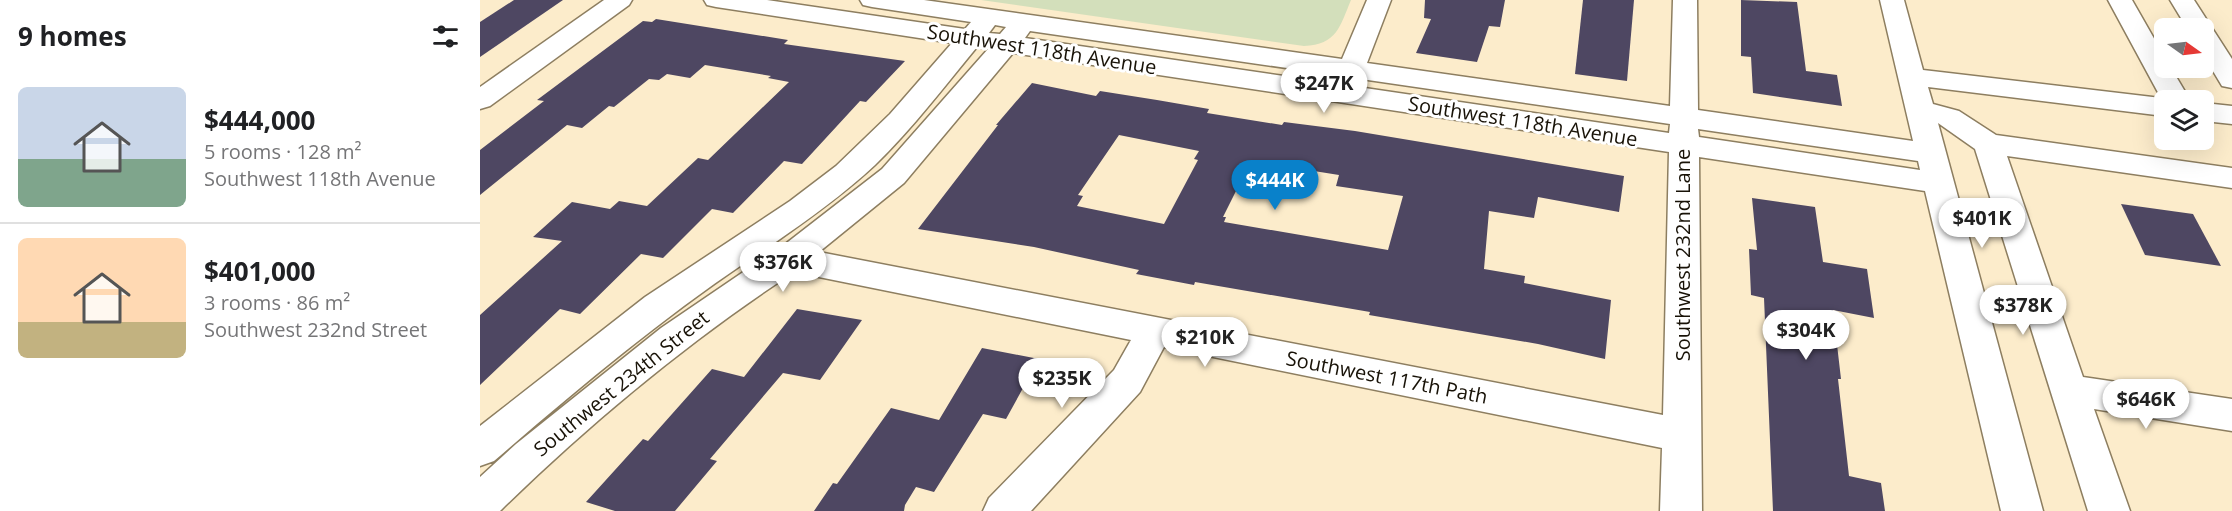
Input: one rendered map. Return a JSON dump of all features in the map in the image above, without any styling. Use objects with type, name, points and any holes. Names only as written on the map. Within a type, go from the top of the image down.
[{"type":"street","points":[[480,99],[620,0]]},
{"type":"street","name":"Southwest 118th Avenue","points":[[716,0],[898,27],[998,30],[1935,168]]},
{"type":"street","name":"Southwest 118th Avenue","points":[[872,0],[922,3],[998,30]]},
{"type":"street","points":[[1346,81],[1379,0]]},
{"type":"street","name":"Southwest 232nd Lane","points":[[1681,511],[1684,0]]},
{"type":"street","points":[[1892,0],[2022,511]]},
{"type":"street","points":[[2120,0],[2170,90]]},
{"type":"street","points":[[2182,0],[2194,18]]},
{"type":"street","points":[[898,27],[922,3]]},
{"type":"street","name":"Southwest 234th Street","points":[[480,448],[578,367],[657,307],[810,203],[849,171],[887,132],[998,30]]},
{"type":"street","name":"Southwest 234th Street","points":[[480,503],[530,456],[674,338],[734,294],[789,259],[893,176],[998,30]]},
{"type":"street","points":[[2214,51],[2232,80]]},
{"type":"street","points":[[1912,76],[2154,106]]},
{"type":"street","points":[[1920,110],[1949,117],[1988,144],[2232,178]]},
{"type":"street","points":[[2214,113],[2232,116]]},
{"type":"street","points":[[1988,144],[2109,511]]},
{"type":"street","name":"Southwest 117th Path","points":[[740,249],[1681,435]]},
{"type":"street","points":[[1004,511],[1127,381],[1154,331]]},
{"type":"street","points":[[2069,390],[2232,415]]},
{"type":"green space","points":[[981,0],[1351,0],[1340,26],[1330,38],[1315,45],[1304,46]]},
{"type":"building","points":[[514,0],[563,0],[480,57],[480,22]]},
{"type":"building","points":[[1425,0],[1505,0],[1500,27],[1489,26],[1477,62],[1416,53],[1431,19],[1424,18]]},
{"type":"building","points":[[1583,0],[1634,0],[1627,81],[1575,74]]},
{"type":"building","points":[[1741,0],[1797,2],[1806,71],[1837,75],[1842,106],[1753,93],[1751,57],[1741,56]]},
{"type":"building","points":[[656,19],[788,40],[784,44],[905,61],[866,102],[860,101],[802,164],[784,161],[733,213],[712,209],[663,258],[641,254],[580,314],[560,309],[480,385],[480,315],[562,241],[533,237],[572,202],[610,209],[619,201],[647,206],[698,158],[708,160],[789,82],[768,78],[771,76],[705,65],[690,78],[667,74],[659,80],[649,79],[614,107],[609,106],[582,128],[567,125],[480,195],[480,150],[544,101],[537,100],[643,21],[652,22]]},
{"type":"building","points":[[1032,83],[1096,96],[1100,91],[1209,109],[1207,113],[1282,125],[1284,122],[1355,131],[1624,176],[1619,212],[1538,197],[1534,218],[1489,211],[1484,269],[1525,276],[1524,283],[1611,300],[1605,359],[1538,344],[1369,315],[1370,312],[1136,274],[1139,270],[1034,247],[918,229],[998,125],[996,125]],"holes":[[[1119,135],[1199,151],[1194,159],[1198,160],[1164,224],[1077,206],[1083,196],[1078,195]],[[1251,161],[1339,175],[1336,186],[1403,196],[1388,250],[1224,222],[1226,217],[1223,217]]]},
{"type":"building","points":[[1752,198],[1815,207],[1823,262],[1867,269],[1874,318],[1833,310],[1841,379],[1838,379],[1849,476],[1881,483],[1885,511],[1773,511],[1764,298],[1751,295],[1749,249],[1757,250]]},
{"type":"building","points":[[2121,204],[2193,214],[2221,266],[2145,255]]},
{"type":"building","points":[[797,309],[862,320],[820,380],[783,373],[710,459],[717,461],[675,511],[615,511],[586,502],[643,439],[648,441],[712,369],[744,377]]},
{"type":"building","points":[[982,348],[1039,359],[1006,419],[983,414],[934,492],[916,487],[904,511],[814,511],[833,483],[837,484],[891,408],[939,420]]}]
